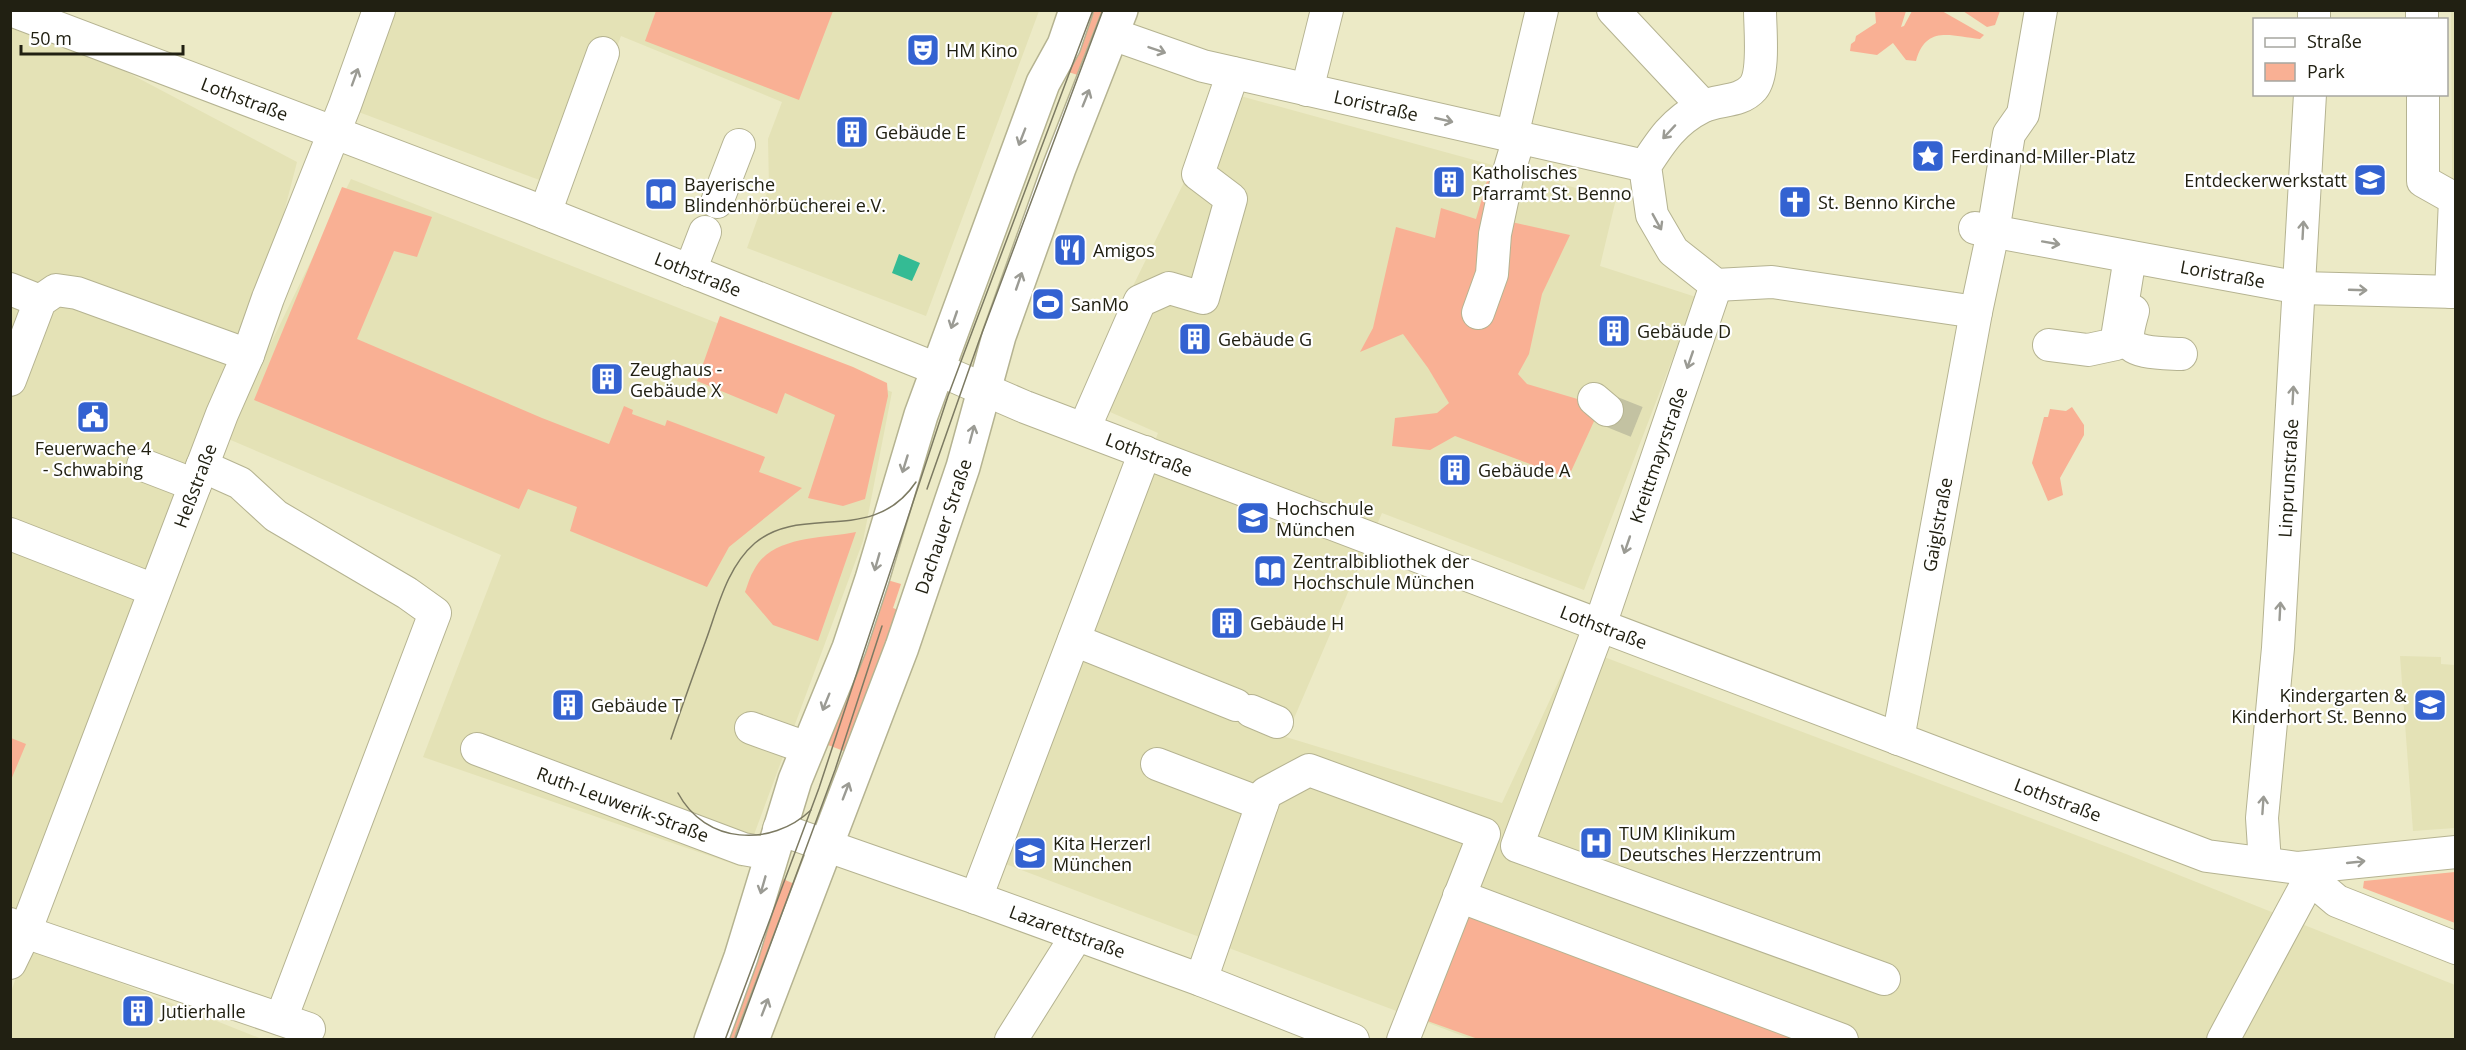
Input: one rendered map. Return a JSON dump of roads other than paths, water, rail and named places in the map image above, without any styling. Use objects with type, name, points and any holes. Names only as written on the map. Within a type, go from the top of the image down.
[{"type":"main road","points":[[711,1040],[741,957],[775,841],[807,748],[849,648],[937,369],[1043,82],[1064,45],[1076,10]]},
{"type":"main road","name":"Dachauer Straße","points":[[752,1040],[902,647],[963,467],[996,347],[1059,168],[1116,22]]},
{"type":"street","name":"Lothstraße","points":[[11,10],[545,213],[1145,453],[2207,856],[2265,863],[2304,874],[2337,901],[2456,948]]},
{"type":"street","name":"Heßstraße","points":[[10,963],[18,928],[90,755],[199,476],[232,417],[248,355],[268,298],[334,132],[379,10]]},
{"type":"street","points":[[1307,90],[1327,10]]},
{"type":"street","points":[[1478,313],[1492,274],[1495,234],[1507,178],[1510,135],[1527,10]]},
{"type":"street","points":[[1510,135],[1542,10]]},
{"type":"street","points":[[1613,10],[1703,106]]},
{"type":"street","points":[[1760,10],[1755,89],[1703,106],[1670,129],[1645,166],[1652,215],[1673,250],[1716,285],[1772,282],[1904,295],[1976,312],[1984,230],[1998,144],[2024,114],[2041,10]]},
{"type":"street","name":"Loristraße","points":[[1116,22],[1203,66],[1645,166]]},
{"type":"street","points":[[545,213],[603,53]]},
{"type":"street","points":[[1084,429],[1140,301],[1169,288],[1203,298],[1231,199],[1198,174],[1233,73]]},
{"type":"street","name":"Linprunstraße","points":[[2265,863],[2262,818],[2278,648],[2310,96]]},
{"type":"street","points":[[2423,96],[2423,181],[2455,200],[2453,292]]},
{"type":"street","points":[[717,202],[739,145]]},
{"type":"street","name":"Loristraße","points":[[1984,230],[2300,288],[2453,292]]},
{"type":"street","points":[[690,271],[705,232]]},
{"type":"street","points":[[2049,345],[2088,350],[2116,344],[2135,258]]},
{"type":"street","points":[[2135,258],[2128,338],[2132,346],[2142,351],[2181,354]]},
{"type":"street","name":"Kreittmayrstraße","points":[[1517,846],[1600,625],[1656,430],[1716,285]]},
{"type":"street","points":[[10,290],[40,301]]},
{"type":"street","points":[[10,380],[40,301],[56,290],[77,293],[248,355]]},
{"type":"street","name":"Gaiglstraße","points":[[1898,739],[1976,312]]},
{"type":"street","points":[[976,898],[1145,453]]},
{"type":"street","points":[[18,928],[295,1024],[435,613],[407,593],[276,516],[240,483],[143,465]]},
{"type":"street","points":[[10,534],[154,590]]},
{"type":"street","points":[[1074,640],[1255,713]]},
{"type":"street","points":[[751,728],[807,748]]},
{"type":"street","name":"Ruth-Leuwerik-Straße","points":[[477,749],[743,849],[775,841]]},
{"type":"street","points":[[1157,764],[1262,804]]},
{"type":"street","points":[[1201,980],[1266,793],[1309,770],[1884,979]]},
{"type":"street","points":[[1403,1040],[1484,834]]},
{"type":"street","name":"Lazarettstraße","points":[[775,841],[825,845],[1201,980],[1353,1040]]},
{"type":"street","name":"Lothstraße","points":[[2304,874],[2456,852]]},
{"type":"street","points":[[2223,1040],[2304,874]]},
{"type":"street","points":[[1459,896],[1842,1040]]},
{"type":"street","points":[[1011,1040],[1077,935]]},
{"type":"tunnel","points":[[1607,410],[1647,426]]},
{"type":"tram line","points":[[725,1040],[819,788],[948,396],[1093,10]]},
{"type":"tram line","points":[[927,489],[979,341],[1103,10]]},
{"type":"tram line","points":[[671,739],[719,601],[730,576],[745,553],[755,543],[774,532],[794,526],[859,519],[879,513],[899,501],[916,482]]},
{"type":"tram line","points":[[735,1040],[835,770],[882,626]]},
{"type":"tram line","points":[[678,793],[690,810],[705,823],[721,831],[740,835],[758,835],[777,831],[795,822],[811,810]]},
{"type":"place","name":"HM Kino","points":[[923,50]]},
{"type":"place","name":"Gebäude E","points":[[852,132]]},
{"type":"place","name":"Ferdinand-Miller-Platz","points":[[1928,156]]},
{"type":"place","name":"Entdeckerwerkstatt","points":[[2370,180]]},
{"type":"place","name":"Katholisches Pfarramt St. Benno","points":[[1449,182]]},
{"type":"place","name":"Bayerische Blindenhörbücherei e.V.","points":[[661,194]]},
{"type":"place","name":"St. Benno Kirche","points":[[1795,202]]},
{"type":"place","name":"Amigos","points":[[1070,250]]},
{"type":"place","name":"SanMo","points":[[1048,304]]},
{"type":"place","name":"Gebäude D","points":[[1614,331]]},
{"type":"place","name":"Gebäude G","points":[[1195,339]]},
{"type":"place","name":"Zeughaus - Gebäude X","points":[[607,379]]},
{"type":"place","name":"Feuerwache 4 - Schwabing","points":[[93,417]]},
{"type":"place","name":"Gebäude A","points":[[1455,470]]},
{"type":"place","name":"Hochschule München","points":[[1253,518]]},
{"type":"place","name":"Zentralbibliothek der Hochschule München","points":[[1270,571]]},
{"type":"place","name":"Gebäude H","points":[[1227,623]]},
{"type":"place","name":"Gebäude T","points":[[568,705]]},
{"type":"place","name":"Kindergarten & Kinderhort St. Benno","points":[[2430,705]]},
{"type":"place","name":"TUM Klinikum Deutsches Herzzentrum","points":[[1596,843]]},
{"type":"place","name":"Kita Herzerl München","points":[[1030,853]]},
{"type":"place","name":"Jutierhalle","points":[[138,1011]]}]
